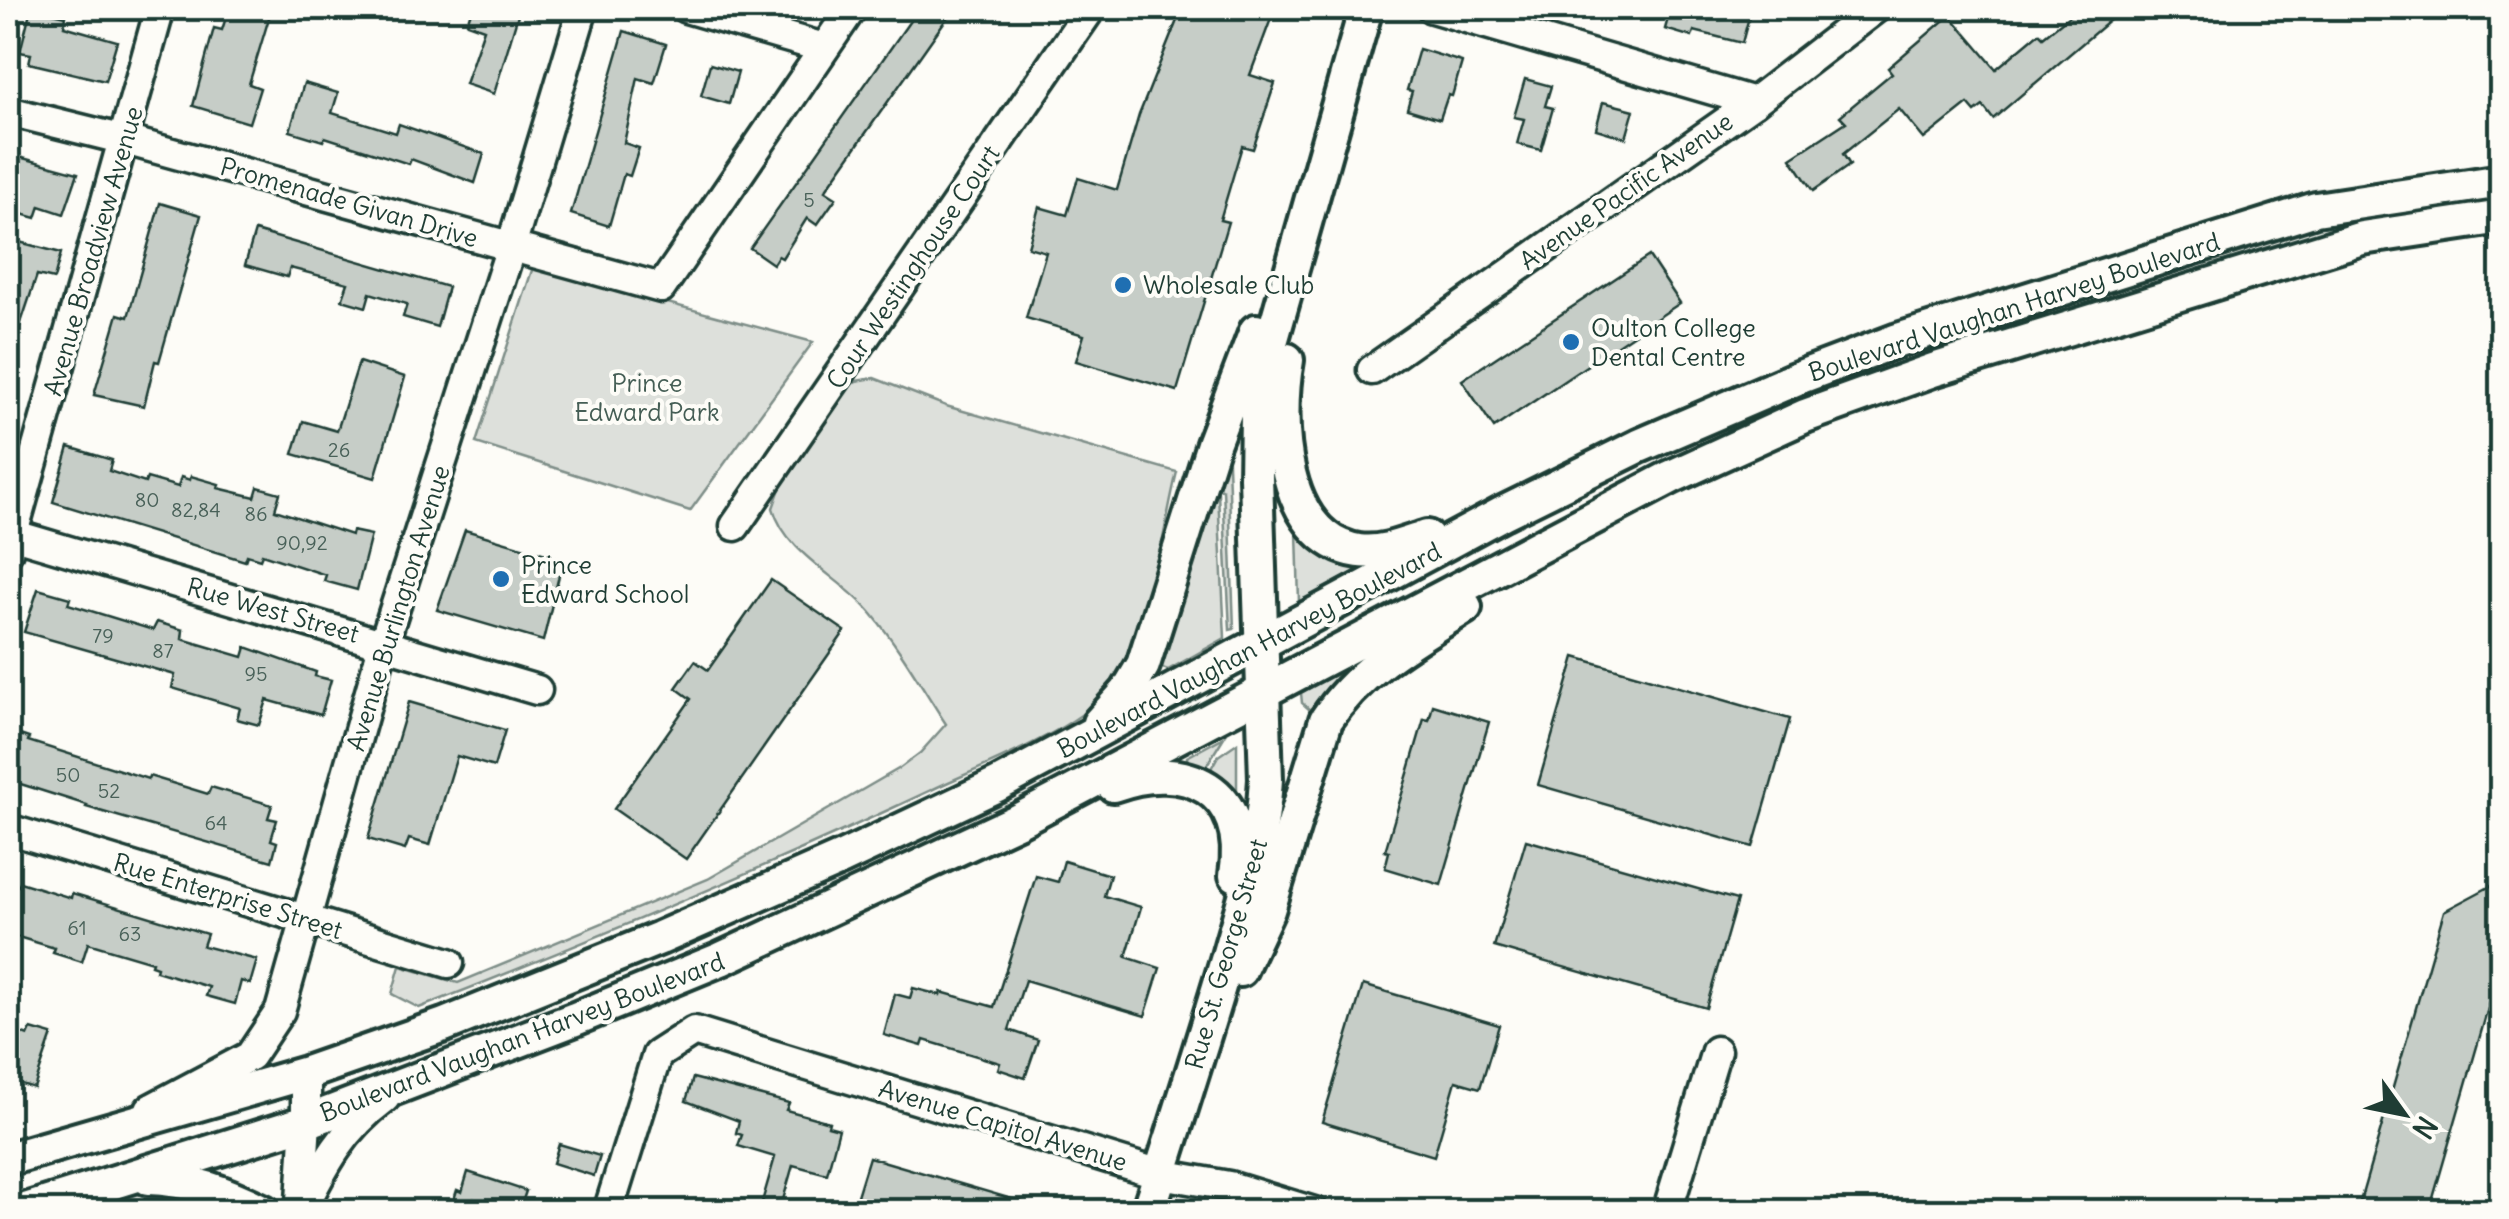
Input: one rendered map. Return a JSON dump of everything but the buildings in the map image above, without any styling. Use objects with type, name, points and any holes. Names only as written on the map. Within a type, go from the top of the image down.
[{"type":"main road","points":[[1084,739],[1126,692],[1142,664],[1214,444],[1327,144],[1366,8]]},
{"type":"main road","points":[[1327,144],[1284,387],[1286,457],[1298,500],[1328,539],[1342,547],[1373,552],[1503,513]]},
{"type":"main road","name":"Rue St. George Street","points":[[1148,1212],[1204,1036],[1263,824],[1266,779],[1257,414],[1268,353],[1327,144]]},
{"type":"main road","name":"Boulevard Vaughan Harvey Boulevard","points":[[8,1158],[306,1073],[444,1025],[660,938],[997,785],[1503,513],[1702,418],[1898,340],[2316,209],[2502,180]]},
{"type":"main road","name":"Boulevard Vaughan Harvey Boulevard","points":[[19,1212],[306,1122],[721,959],[1017,821],[1671,476],[1789,422],[1934,370],[2362,238],[2502,217]]},
{"type":"main road","points":[[1204,1036],[1256,938],[1317,743],[1340,701],[1391,654],[1671,476]]},
{"type":"main road","points":[[1017,821],[1118,782],[1154,773],[1190,779],[1216,797],[1231,817],[1239,853],[1216,948],[1204,1036]]},
{"type":"main road","points":[[134,1177],[176,1178],[200,1184],[264,1212]]},
{"type":"street","name":"Avenue Broadview Avenue","points":[[9,540],[160,8]]},
{"type":"street","name":"Avenue Burlington Avenue","points":[[113,1128],[250,1056],[280,1011],[384,642],[583,8]]},
{"type":"street","points":[[686,8],[824,48],[852,8]]},
{"type":"street","name":"Cour Westinghouse Court","points":[[735,526],[1091,8]]},
{"type":"street","points":[[1432,8],[1754,102]]},
{"type":"street","name":"Avenue Pacific Avenue","points":[[1372,370],[1754,102],[1876,8]]},
{"type":"street","name":"Promenade Givan Drive","points":[[8,111],[660,288],[824,48]]},
{"type":"street","name":"Rue West Street","points":[[9,540],[384,642],[537,690]]},
{"type":"street","name":"Rue Enterprise Street","points":[[8,828],[449,963]]},
{"type":"street","name":"Avenue Capitol Avenue","points":[[608,1212],[658,1055],[694,1031],[1160,1174],[1229,1186],[1314,1212]]},
{"type":"street","points":[[1667,1212],[1716,1051]]},
{"type":"street","points":[[300,1212],[306,1073]]},
{"type":"street","points":[[300,1212],[342,1138],[359,1117],[402,1086]]},
{"type":"green space","name":"Prince Edward Park","points":[[533,267],[813,342],[690,511],[476,443]]},
{"type":"green space","points":[[874,378],[946,406],[1177,472],[1145,616],[1135,644],[1106,693],[1074,720],[1029,745],[682,901],[419,1008],[392,994],[400,966],[458,983],[708,879],[900,768],[946,724],[872,614],[802,553],[780,525],[773,508],[783,480],[848,387],[856,381]]},
{"type":"green space","points":[[1227,436],[1234,629],[1230,630],[1223,490],[1212,486]]},
{"type":"green space","points":[[1210,491],[1218,493],[1225,638],[1168,670],[1156,666]]},
{"type":"green space","points":[[1297,531],[1327,556],[1358,566],[1299,603]]},
{"type":"green space","points":[[1356,662],[1358,665],[1310,710],[1302,703],[1301,693]]},
{"type":"green space","points":[[1224,737],[1203,771],[1187,763],[1187,757]]},
{"type":"green space","points":[[1237,743],[1237,796],[1208,774],[1218,756]]},
{"type":"place","name":"Wholesale Club","points":[[1123,285]]},
{"type":"place","name":"Oulton College Dental Centre","points":[[1571,342]]},
{"type":"place","name":"Prince Edward School","points":[[501,579]]}]
